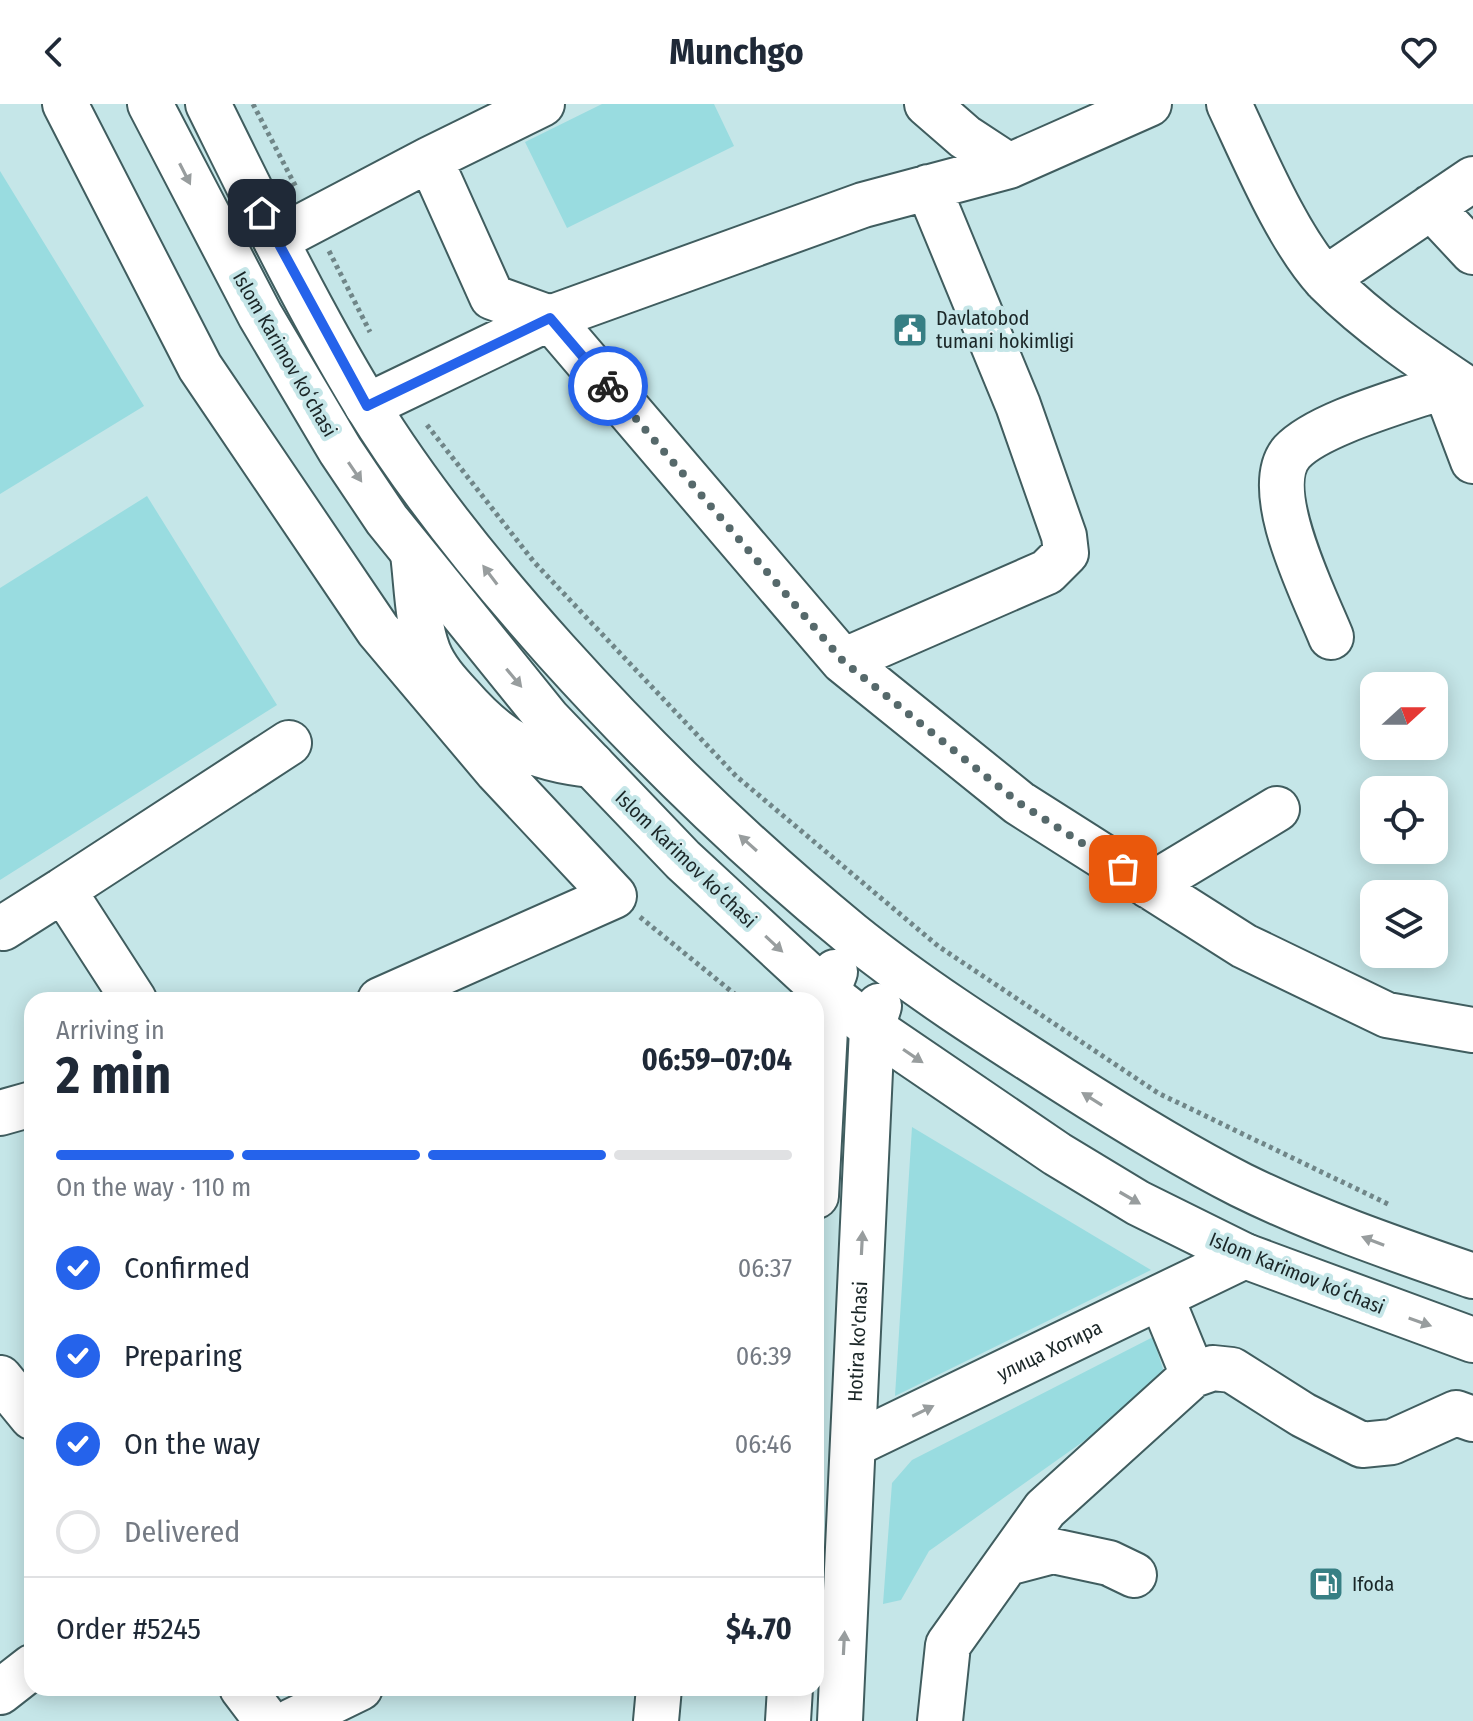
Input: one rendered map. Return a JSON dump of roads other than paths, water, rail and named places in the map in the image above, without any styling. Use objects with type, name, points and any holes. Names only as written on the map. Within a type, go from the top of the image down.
[{"type":"main road","points":[[65,104],[200,367],[378,630],[497,771],[614,896],[398,992]]},
{"type":"main road","name":"Islom Karimov koʻchasi","points":[[150,104],[260,315],[340,450],[413,554],[548,719],[683,860],[827,993],[872,1028],[1057,1154],[1138,1203],[1245,1256],[1473,1340]]},
{"type":"main road","points":[[208,104],[276,240],[383,397],[503,591],[613,714],[714,813],[849,933],[893,966],[1007,1045],[1185,1155],[1244,1186],[1370,1241],[1473,1276]]},
{"type":"main road","points":[[276,240],[542,104]]},
{"type":"main road","points":[[927,104],[959,120],[1009,166]]},
{"type":"main road","points":[[383,397],[550,318],[863,205],[1009,166],[1149,104]]},
{"type":"main road","points":[[1229,104],[1281,212],[1325,279],[1394,340],[1456,376],[1473,461]]},
{"type":"main road","points":[[430,159],[492,297],[550,318],[843,661],[1019,803],[1244,946],[1387,1015],[1473,1030]]},
{"type":"main road","points":[[1325,279],[1473,179]]},
{"type":"main road","points":[[843,661],[1047,572],[1066,553],[1064,536],[1018,405],[928,187]]},
{"type":"main road","points":[[1431,207],[1473,252]]},
{"type":"main road","points":[[1331,637],[1287,520],[1280,484],[1291,453],[1320,432],[1456,376]]},
{"type":"main road","points":[[3,928],[289,743]]},
{"type":"main road","points":[[1149,886],[1277,809]]},
{"type":"main road","points":[[63,890],[129,992]]},
{"type":"main road","points":[[824,1048],[827,993],[849,933]]},
{"type":"main road","name":"Hotira ko'chasi","points":[[840,1721],[872,1028],[893,966]]},
{"type":"main road","points":[[0,1113],[24,1106]]},
{"type":"main road","name":"улица Хотира","points":[[853,1445],[1245,1256]]},
{"type":"main road","points":[[1161,1297],[1193,1375]]},
{"type":"main road","points":[[940,1721],[948,1645],[1045,1509],[1193,1375],[1213,1368],[1232,1370],[1303,1415],[1362,1445],[1392,1442],[1456,1413],[1473,1419]]},
{"type":"main road","points":[[0,1378],[24,1407]]},
{"type":"main road","points":[[1007,1563],[1053,1551],[1109,1563],[1134,1575]]},
{"type":"main road","points":[[0,1692],[24,1673]]},
{"type":"main road","points":[[248,1696],[267,1721]]},
{"type":"main road","points":[[292,1721],[344,1696]]},
{"type":"main road","points":[[656,1721],[658,1696]]},
{"type":"main road","points":[[788,1721],[790,1696]]},
{"type":"place","name":"Davlatobod tumani hokimligi","points":[[910,330]]},
{"type":"place","name":"Ifoda","points":[[1326,1584]]}]
